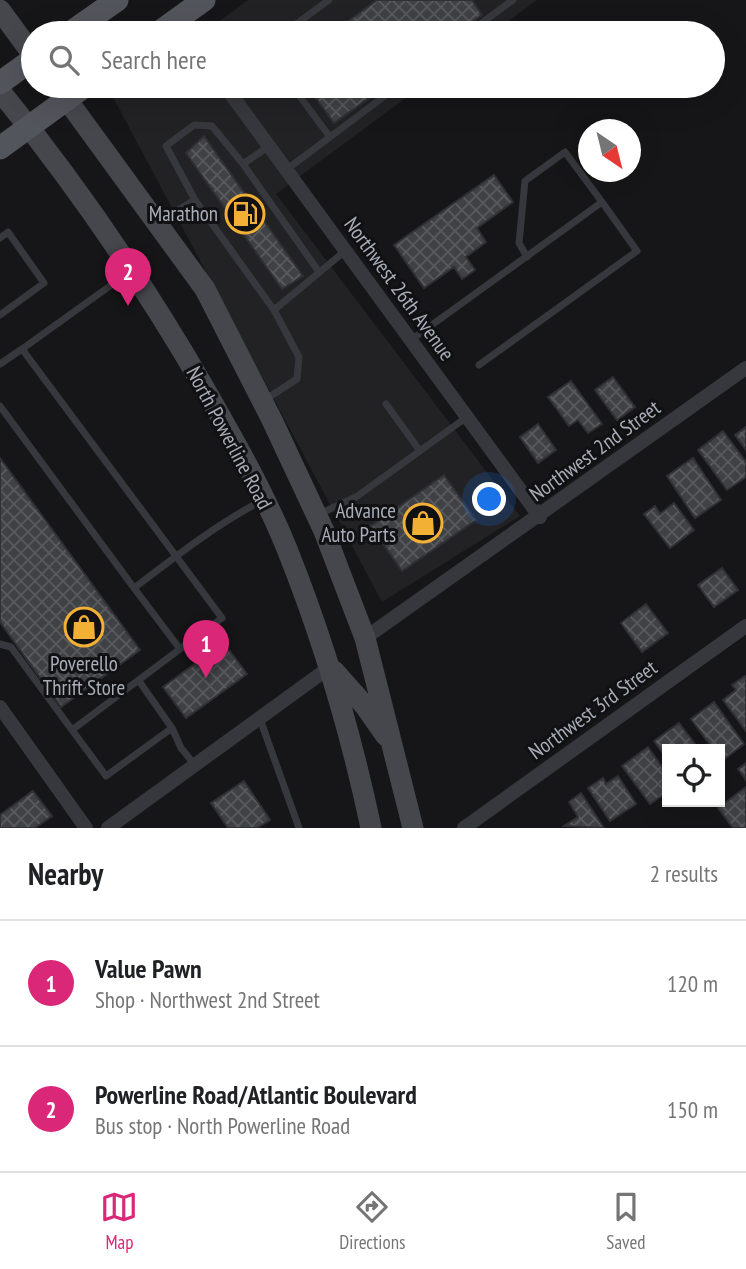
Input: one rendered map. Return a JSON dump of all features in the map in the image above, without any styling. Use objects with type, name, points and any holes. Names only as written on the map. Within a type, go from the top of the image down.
[{"type":"main road","points":[[87,21],[117,0]]},
{"type":"main road","points":[[182,21],[204,0]]},
{"type":"main road","points":[[0,10],[21,40]]},
{"type":"main road","points":[[0,83],[21,66]]},
{"type":"main road","name":"North Powerline Road","points":[[0,91],[132,270],[234,439],[286,547],[330,667],[371,828]]},
{"type":"main road","points":[[0,148],[29,127],[61,98]]},
{"type":"main road","name":"North Powerline Road","points":[[75,98],[205,289],[316,515],[365,638],[413,828]]},
{"type":"main road","points":[[330,667],[365,706],[396,753]]},
{"type":"street","name":"Northwest 26th Avenue","points":[[234,98],[540,517]]},
{"type":"street","name":"Northwest 2nd Street","points":[[365,638],[540,517],[746,368]]},
{"type":"street","name":"Northwest 3rd Street","points":[[464,828],[746,626]]},
{"type":"street","points":[[108,828],[330,667]]},
{"type":"street","points":[[0,707],[86,828]]},
{"type":"lane","points":[[300,21],[329,0]]},
{"type":"lane","points":[[484,21],[510,1]]},
{"type":"lane","points":[[301,98],[330,137]]},
{"type":"lane","points":[[286,170],[382,98]]},
{"type":"lane","points":[[262,402],[297,379],[299,357],[274,310],[195,200],[166,146],[194,125],[212,126],[243,164],[319,272]]},
{"type":"lane","points":[[243,164],[269,146]]},
{"type":"lane","points":[[479,365],[638,251],[565,152],[525,181],[519,243],[527,257]]},
{"type":"lane","points":[[159,222],[195,200]]},
{"type":"lane","points":[[411,340],[603,202]]},
{"type":"lane","points":[[0,238],[8,232],[44,283],[0,315]]},
{"type":"lane","points":[[274,310],[346,251]]},
{"type":"lane","points":[[0,364],[132,270]]},
{"type":"lane","points":[[22,349],[222,618],[72,730]]},
{"type":"lane","points":[[386,404],[420,451]]},
{"type":"lane","points":[[0,406],[180,649]]},
{"type":"lane","points":[[316,515],[356,497],[467,417]]},
{"type":"lane","points":[[134,588],[232,516],[264,500]]},
{"type":"lane","points":[[0,644],[11,647],[106,776],[172,727]]},
{"type":"lane","points":[[139,681],[172,727],[181,748],[195,765]]},
{"type":"lane","points":[[259,718],[299,828]]},
{"type":"shaded area","points":[[248,0],[537,0],[508,21],[219,21]]},
{"type":"shaded area","points":[[406,98],[276,194],[520,516],[382,602],[114,99]]},
{"type":"building","points":[[377,0],[472,0],[482,15],[474,21],[348,21]]},
{"type":"building","points":[[316,98],[369,98],[334,123]]},
{"type":"building","name":"Marathon","points":[[204,136],[303,276],[282,289],[186,153]]},
{"type":"building","points":[[494,175],[513,202],[477,228],[486,242],[466,257],[475,270],[462,279],[454,267],[424,288],[394,245]]},
{"type":"building","points":[[613,377],[635,407],[617,420],[595,390]]},
{"type":"building","points":[[571,381],[602,424],[588,433],[578,420],[569,426],[548,397]]},
{"type":"building","points":[[538,424],[556,450],[538,463],[520,437]]},
{"type":"building","points":[[746,427],[746,450],[735,435]]},
{"type":"building","points":[[723,431],[746,462],[746,477],[727,490],[698,450]]},
{"type":"building","points":[[0,458],[140,650],[61,707],[0,622]]},
{"type":"building","points":[[693,458],[721,500],[695,518],[667,476]]},
{"type":"building","name":"Advance Auto Parts","points":[[444,475],[476,520],[402,571],[371,526]]},
{"type":"building","points":[[674,503],[694,530],[670,548],[644,514],[655,506],[660,514]]},
{"type":"building","points":[[722,568],[738,590],[714,607],[698,585]]},
{"type":"building","points":[[646,604],[668,633],[642,652],[621,623]]},
{"type":"building","points":[[224,643],[247,674],[186,718],[163,687]]},
{"type":"building","points":[[745,676],[746,731],[723,700],[736,690],[732,685]]},
{"type":"building","points":[[714,702],[744,744],[725,759],[725,744],[709,744],[691,719]]},
{"type":"building","points":[[679,723],[695,744],[662,744],[662,752],[654,741]]},
{"type":"building","points":[[648,747],[662,767],[662,796],[650,804],[622,766]]},
{"type":"building","points":[[746,763],[746,780],[738,769]]},
{"type":"building","points":[[618,776],[636,804],[610,821],[588,788],[603,778],[606,784]]},
{"type":"building","points":[[244,781],[270,820],[257,828],[228,828],[211,803]]},
{"type":"building","points":[[746,787],[746,828],[733,828],[718,808],[725,807],[725,803]]},
{"type":"building","points":[[33,791],[52,816],[35,828],[0,828],[0,815]]},
{"type":"building","points":[[581,793],[604,828],[564,826],[578,817],[569,802]]},
{"type":"place","name":"Marathon","points":[[245,214]]},
{"type":"place","name":"Powerline Road/Atlantic Boulevard","points":[[128,306]]},
{"type":"place","name":"Advance Auto Parts","points":[[423,523]]},
{"type":"place","name":"Poverello Thrift Store","points":[[84,627]]},
{"type":"place","name":"Value Pawn","points":[[206,678]]}]
